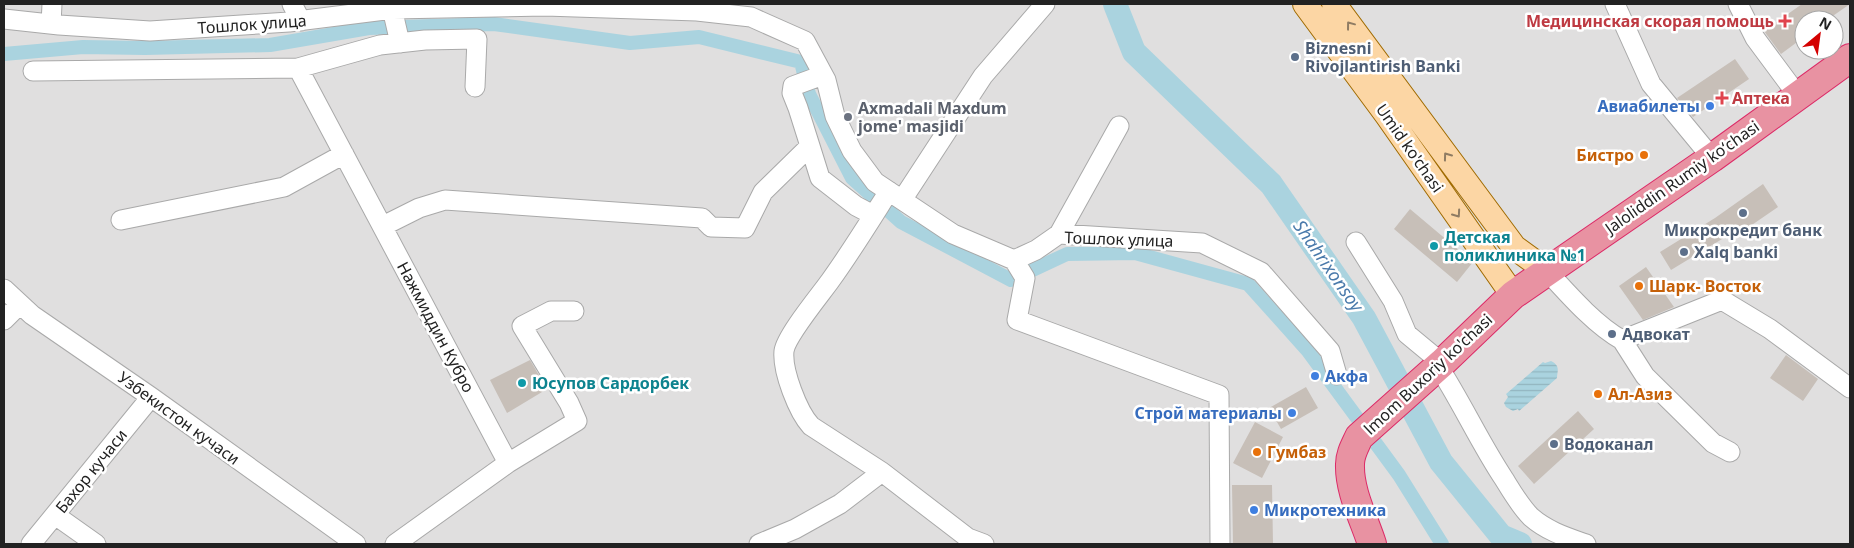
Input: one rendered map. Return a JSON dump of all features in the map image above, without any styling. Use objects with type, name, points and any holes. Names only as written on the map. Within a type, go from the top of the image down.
[{"type":"highway","name":"Jaloliddin Rumiy koʻchasi","points":[[1513,294],[1712,158],[1850,58]]},
{"type":"highway","name":"lmom Buxoriy ko'chasi","points":[[1372,544],[1350,474],[1350,462],[1359,437],[1440,364],[1513,294]]},
{"type":"main road","name":"Umid ko'chasi","points":[[1305,4],[1387,115],[1513,294]]},
{"type":"main road","name":"Umid ko'chasi","points":[[1334,4],[1514,247],[1547,271]]},
{"type":"street","points":[[51,24],[52,4]]},
{"type":"street","points":[[292,4],[301,21]]},
{"type":"street","points":[[984,544],[968,538],[882,472],[826,436],[804,419],[788,380],[784,351],[793,332],[832,279],[873,215],[893,194],[983,76],[1045,4]]},
{"type":"street","points":[[1615,4],[1651,84],[1712,158]]},
{"type":"street","points":[[1738,4],[1755,38],[1798,96]]},
{"type":"street","name":"Тошлок улица","points":[[4,19],[150,31],[301,21],[393,8],[697,7],[751,17],[804,41],[808,81],[835,116],[852,151],[875,182],[953,234],[1020,269],[1036,250],[1059,234],[1202,242],[1262,272],[1330,351],[1337,375]]},
{"type":"street","points":[[393,8],[400,42]]},
{"type":"street","points":[[33,71],[298,68],[380,45],[425,40],[477,39],[475,87]]},
{"type":"street","name":"Нажмиддин Кубро","points":[[298,68],[508,463]]},
{"type":"street","points":[[808,81],[792,93],[820,178],[856,206],[873,215]]},
{"type":"street","points":[[1059,234],[1119,126]]},
{"type":"street","points":[[383,226],[419,208],[445,200],[702,218],[711,227],[746,228],[763,192],[810,146]]},
{"type":"street","points":[[121,220],[284,187],[344,154]]},
{"type":"street","points":[[1356,242],[1393,301],[1407,334],[1440,364],[1494,465],[1519,504],[1531,517],[1552,532],[1586,544]]},
{"type":"street","points":[[1020,269],[1017,320],[1219,395],[1220,544]]},
{"type":"street","points":[[1547,271],[1609,333],[1622,340],[1645,376],[1713,443],[1730,452]]},
{"type":"street","name":"Узбекистон кучаси","points":[[4,289],[32,315],[151,397],[356,544]]},
{"type":"street","points":[[1622,340],[1722,300],[1770,330],[1850,388]]},
{"type":"street","points":[[4,320],[20,304]]},
{"type":"street","points":[[395,544],[508,463],[577,422],[569,403],[522,326],[551,311],[574,311]]},
{"type":"street","name":"Бахор кучаси","points":[[31,544],[151,397]]},
{"type":"street","points":[[759,544],[795,529],[840,504],[882,472]]},
{"type":"street","points":[[55,515],[96,544]]},
{"type":"shaded area","points":[[4,4],[1850,4],[1850,544],[4,544]]},
{"type":"water","points":[[1551,361],[1557,367],[1557,378],[1519,411],[1518,409],[1513,411],[1506,407],[1504,403],[1508,397],[1506,394],[1543,362]]},
{"type":"building","points":[[1802,4],[1850,4],[1841,10],[1794,10],[1794,44],[1781,54],[1764,31]]},
{"type":"building","points":[[1735,59],[1749,79],[1693,117],[1677,98]]},
{"type":"building","points":[[1763,184],[1778,207],[1730,240],[1727,236],[1671,270],[1660,252],[1715,218]]},
{"type":"building","name":"Детская поликлиника №1","points":[[1410,209],[1473,262],[1457,282],[1394,229]]},
{"type":"building","points":[[1646,267],[1674,307],[1643,320],[1619,286]]},
{"type":"building","points":[[1786,355],[1818,379],[1803,401],[1770,378]]},
{"type":"building","name":"Юсупов Сардорбек","points":[[530,360],[547,389],[507,413],[490,380]]},
{"type":"building","points":[[1306,387],[1318,408],[1281,429],[1269,408]]},
{"type":"building","points":[[1578,411],[1594,429],[1534,484],[1518,466]]},
{"type":"building","points":[[1255,422],[1283,437],[1262,478],[1233,463]]},
{"type":"building","points":[[1232,485],[1272,485],[1273,544],[1233,544]]},
{"type":"waterway","name":"Shahrixonsoy","points":[[1115,4],[1134,52],[1271,184],[1364,318],[1441,462],[1501,536],[1520,544]]},
{"type":"waterway","points":[[4,54],[83,47],[145,48],[270,45],[369,28],[494,24],[630,43],[699,37],[801,62],[809,94],[852,178],[901,222],[1011,280],[1067,254],[1135,253],[1248,284],[1308,351],[1399,475],[1442,544]]},
{"type":"place","name":"Медицинская скорая помощь","points":[[1785,21]]},
{"type":"place","name":"Biznesni Rivojlantirish Banki","points":[[1295,57]]},
{"type":"place","name":"Аптека","points":[[1722,98]]},
{"type":"place","name":"Авиабилеты","points":[[1710,106]]},
{"type":"place","name":"Axmadali Maxdum jome' masjidi","points":[[848,117]]},
{"type":"place","name":"Бистро","points":[[1644,155]]},
{"type":"place","name":"Микрокредит банк","points":[[1743,213]]},
{"type":"place","name":"Детская поликлиника №1","points":[[1434,246]]},
{"type":"place","name":"Xalq banki","points":[[1684,252]]},
{"type":"place","name":"Шарк- Восток","points":[[1639,286]]},
{"type":"place","name":"Адвокат","points":[[1612,334]]},
{"type":"place","name":"Акфа","points":[[1315,376]]},
{"type":"place","name":"Юсупов Сардорбек","points":[[522,383]]},
{"type":"place","name":"Ал-Азиз","points":[[1598,394]]},
{"type":"place","name":"Строй материалы","points":[[1292,413]]},
{"type":"place","name":"Водоканал","points":[[1554,444]]},
{"type":"place","name":"Гумбаз","points":[[1257,452]]},
{"type":"place","name":"Микротехника","points":[[1254,510]]}]
